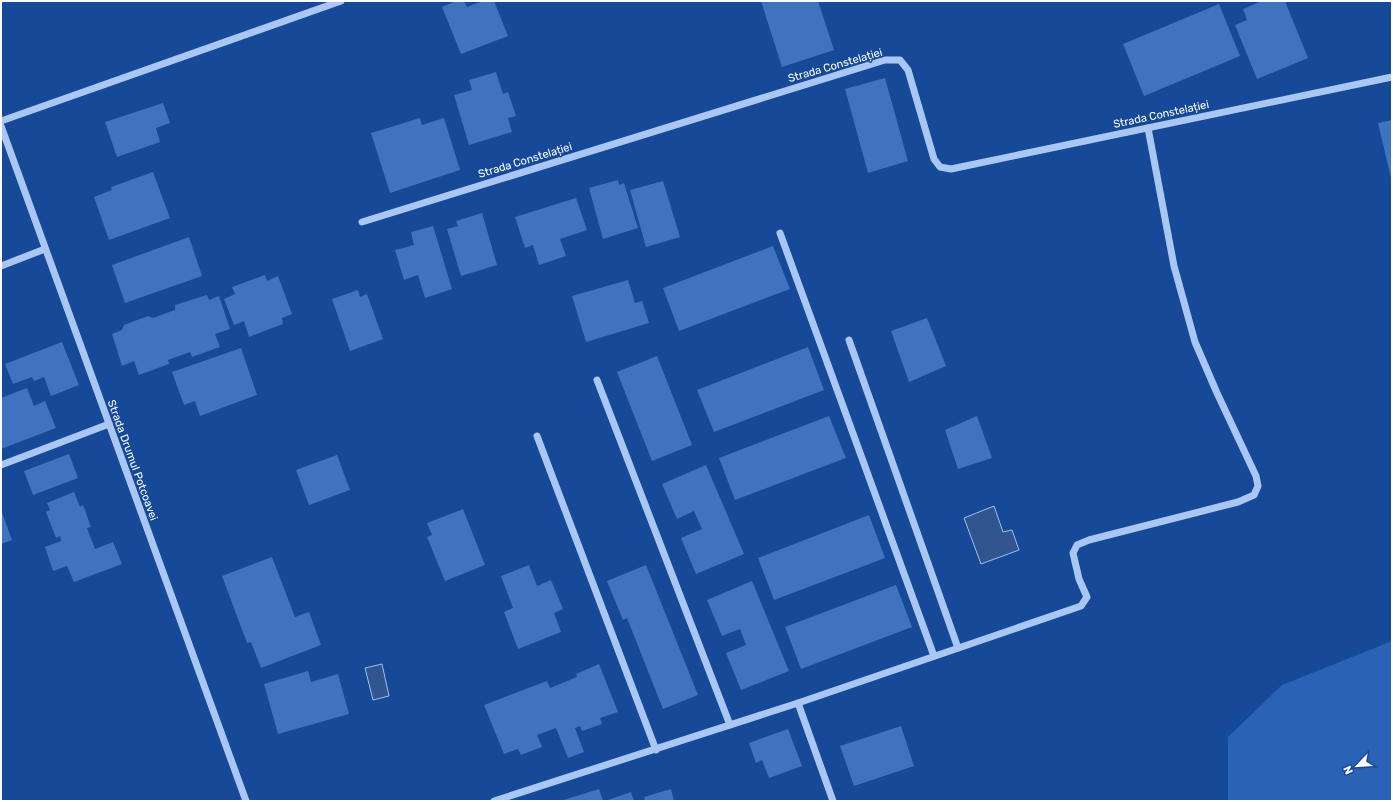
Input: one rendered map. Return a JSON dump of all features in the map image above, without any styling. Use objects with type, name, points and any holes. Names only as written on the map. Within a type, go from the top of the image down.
[{"type":"street","points":[[1,121],[341,1]]},
{"type":"street","name":"Strada Constelației","points":[[362,222],[885,60],[900,60],[908,70],[934,159],[940,167],[951,169],[1392,77]]},
{"type":"street","name":"Strada Drumul Potcoavei","points":[[1,126],[246,801]]},
{"type":"street","points":[[494,801],[798,703],[1081,606],[1086,597],[1079,579],[1073,553],[1077,545],[1089,540],[1238,502],[1254,495],[1258,486],[1256,476],[1216,394],[1195,342],[1174,266],[1148,128]]},
{"type":"street","points":[[780,233],[934,656]]},
{"type":"street","points":[[1,266],[45,249]]},
{"type":"street","points":[[849,340],[958,648]]},
{"type":"street","points":[[597,380],[730,725]]},
{"type":"street","points":[[1,465],[109,424]]},
{"type":"street","points":[[537,436],[656,750]]},
{"type":"street","points":[[798,703],[832,801]]},
{"type":"shaded area","points":[[994,506],[1003,532],[1012,530],[1019,550],[981,564],[964,518]]},
{"type":"shaded area","points":[[1392,641],[1392,801],[1228,801],[1228,737],[1282,685]]},
{"type":"shaded area","points":[[382,664],[389,696],[373,700],[365,668]]},
{"type":"building","points":[[456,1],[464,1],[467,7],[483,1],[494,1],[508,36],[461,54],[442,7]]},
{"type":"building","points":[[761,1],[818,1],[834,50],[782,67]]},
{"type":"building","points":[[1262,1],[1285,1],[1308,58],[1257,79],[1235,25],[1247,20],[1243,9]]},
{"type":"building","points":[[1219,4],[1240,56],[1144,96],[1123,44]]},
{"type":"building","points":[[496,72],[503,94],[508,92],[516,116],[508,118],[512,132],[469,145],[454,95],[472,90],[469,80]]},
{"type":"building","points":[[885,78],[908,161],[868,173],[845,89]]},
{"type":"building","points":[[163,103],[170,123],[156,128],[160,142],[117,157],[105,122]]},
{"type":"building","points":[[420,118],[422,125],[444,118],[460,170],[390,193],[371,133]]},
{"type":"building","points":[[1392,120],[1392,178],[1391,178],[1378,123]]},
{"type":"building","points":[[153,172],[170,218],[109,240],[94,197],[112,190],[111,187]]},
{"type":"building","points":[[618,180],[619,185],[624,183],[638,228],[603,239],[589,188]]},
{"type":"building","points":[[663,181],[680,237],[646,247],[630,190]]},
{"type":"building","points":[[576,198],[587,230],[560,239],[566,256],[539,265],[533,245],[525,248],[515,217]]},
{"type":"building","points":[[482,213],[497,265],[461,276],[447,229],[458,226],[456,221]]},
{"type":"building","points":[[433,226],[452,289],[425,298],[418,275],[404,280],[395,250],[414,245],[411,232]]},
{"type":"building","points":[[189,237],[202,276],[125,303],[112,265]]},
{"type":"building","points":[[773,246],[790,289],[679,331],[663,288]]},
{"type":"building","points":[[265,275],[267,281],[278,276],[292,314],[282,318],[283,324],[249,337],[244,321],[234,325],[224,299],[235,294],[232,287]]},
{"type":"building","points":[[628,280],[635,303],[642,301],[649,323],[586,342],[572,296]]},
{"type":"building","points":[[358,290],[360,297],[367,294],[383,339],[350,351],[332,299]]},
{"type":"building","points":[[207,295],[209,300],[219,296],[230,329],[215,334],[220,347],[192,357],[190,352],[168,360],[169,364],[139,375],[134,361],[122,366],[112,334],[122,330],[124,325],[148,316],[153,318],[175,310],[175,305]]},
{"type":"building","points":[[927,318],[946,366],[909,382],[891,331]]},
{"type":"building","points":[[62,342],[79,385],[51,396],[44,377],[34,381],[32,377],[13,384],[5,364]]},
{"type":"building","points":[[808,347],[824,390],[714,432],[697,390]]},
{"type":"building","points":[[241,348],[257,395],[200,416],[195,401],[184,405],[172,372]]},
{"type":"building","points":[[657,356],[692,445],[652,461],[617,372]]},
{"type":"building","points":[[27,388],[34,406],[45,401],[56,428],[1,449],[1,398]]},
{"type":"building","points":[[829,416],[846,458],[735,500],[719,458]]},
{"type":"building","points":[[977,416],[992,458],[958,469],[945,430]]},
{"type":"building","points":[[69,454],[78,478],[33,495],[24,471]]},
{"type":"building","points":[[337,455],[350,490],[309,505],[296,470]]},
{"type":"building","points":[[706,465],[744,554],[696,574],[681,538],[702,529],[694,511],[677,519],[662,484]]},
{"type":"building","points":[[74,492],[80,507],[83,505],[91,527],[87,528],[95,549],[113,542],[122,564],[74,582],[67,566],[53,571],[45,547],[61,541],[60,536],[56,538],[46,512],[50,510],[47,503]]},
{"type":"building","points":[[463,509],[485,565],[445,581],[427,537],[432,535],[427,523]]},
{"type":"building","points":[[1,510],[12,540],[1,544]]},
{"type":"building","points":[[869,515],[885,558],[774,600],[758,558]]},
{"type":"building","points":[[272,557],[295,617],[309,612],[321,645],[261,668],[251,642],[247,643],[222,576]]},
{"type":"building","points":[[529,565],[537,586],[551,580],[563,609],[554,613],[561,632],[518,649],[504,612],[513,608],[501,576]]},
{"type":"building","points":[[646,565],[698,695],[663,709],[627,618],[623,620],[607,581]]},
{"type":"building","points":[[752,581],[789,671],[741,690],[726,653],[746,645],[740,629],[722,636],[707,600]]},
{"type":"building","points":[[896,585],[912,627],[801,669],[785,627]]},
{"type":"building","points":[[599,664],[618,712],[600,718],[602,724],[582,731],[580,726],[575,728],[584,752],[568,758],[556,728],[537,735],[542,747],[521,755],[518,749],[504,754],[484,705],[547,681],[550,688],[577,677],[576,674]]},
{"type":"building","points":[[308,671],[311,682],[338,674],[349,714],[278,734],[264,684]]},
{"type":"building","points":[[901,726],[914,766],[854,786],[840,746]]},
{"type":"building","points":[[788,729],[802,766],[769,778],[762,760],[756,763],[749,743]]},
{"type":"building","points":[[599,789],[603,801],[560,801]]},
{"type":"building","points":[[671,789],[674,801],[645,801],[644,797]]},
{"type":"building","points":[[631,792],[634,801],[605,801]]}]
